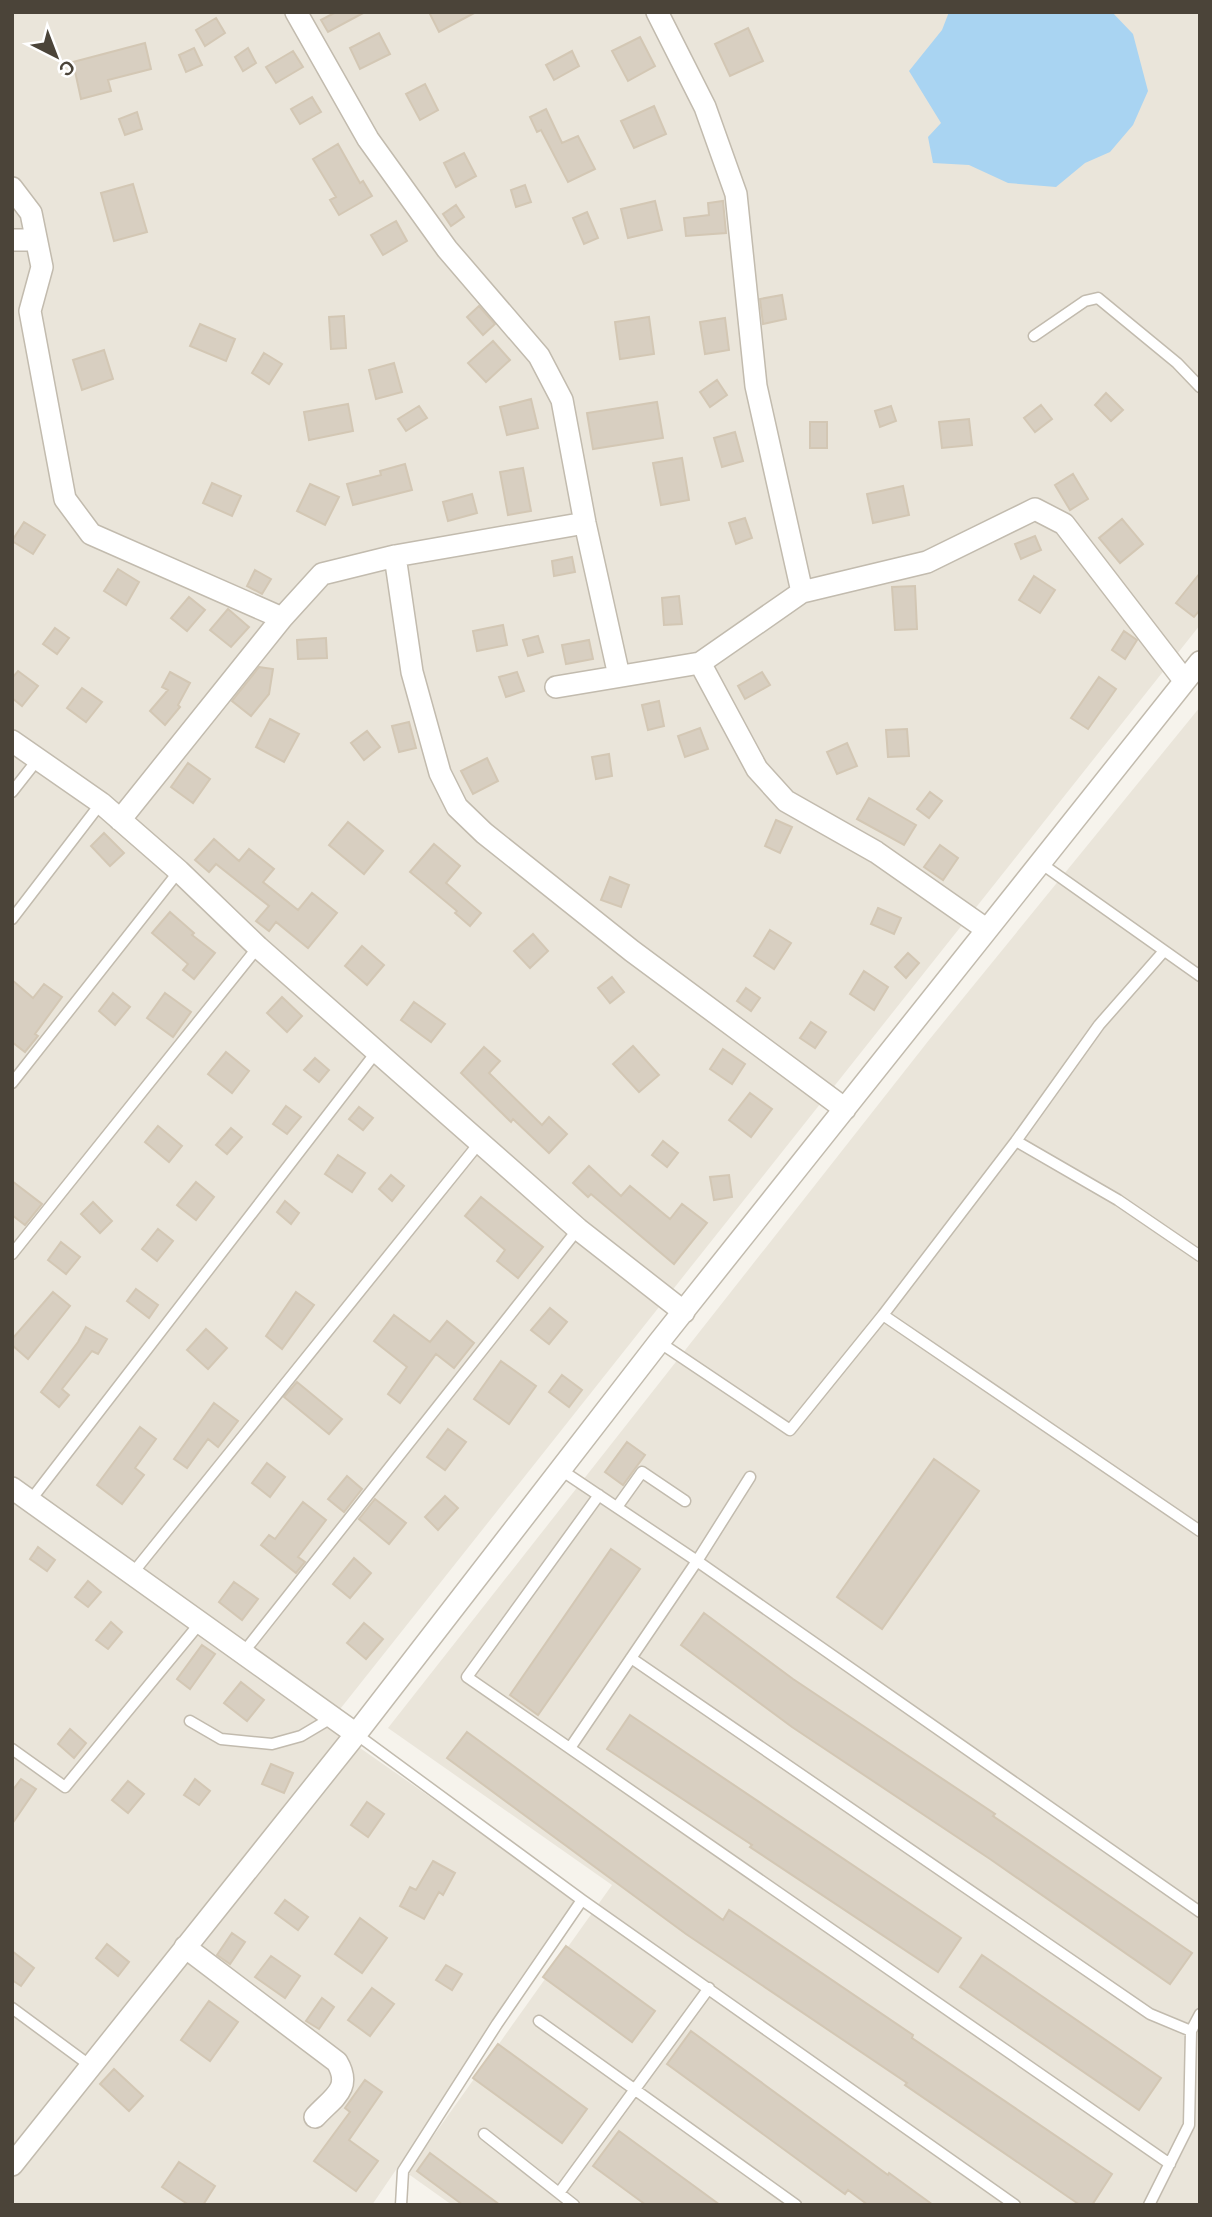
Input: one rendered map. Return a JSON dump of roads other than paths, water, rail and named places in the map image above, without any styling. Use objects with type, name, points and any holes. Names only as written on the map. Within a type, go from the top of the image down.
[{"type":"street","points":[[296,12],[368,139],[447,249],[539,356],[562,400],[585,523],[619,676]]},
{"type":"street","points":[[657,12],[705,107],[736,194],[756,386],[802,592]]},
{"type":"street","points":[[12,188],[31,213],[41,267],[30,311],[65,499],[91,534],[282,618]]},
{"type":"street","points":[[12,240],[35,240]]},
{"type":"street","points":[[556,687],[700,663],[802,592],[928,562],[1035,509],[1064,524],[1184,680]]},
{"type":"street","points":[[120,820],[282,618],[322,574],[395,556],[585,523]]},
{"type":"street","points":[[395,556],[412,672],[440,773],[457,807],[484,833],[632,951],[845,1109]]},
{"type":"street","points":[[12,2165],[356,1734],[659,1342],[1200,662]]},
{"type":"street","points":[[700,663],[757,769],[786,801],[876,852],[986,929]]},
{"type":"street","points":[[12,741],[100,803],[179,871],[258,947],[578,1228],[684,1312]]},
{"type":"street","points":[[12,1488],[356,1734]]},
{"type":"street","points":[[185,1947],[337,2062],[345,2075],[344,2086],[315,2117]]},
{"type":"lane","points":[[1034,336],[1085,301],[1098,298],[1177,363],[1200,387]]},
{"type":"lane","points":[[12,792],[38,759]]},
{"type":"lane","points":[[12,919],[100,803]]},
{"type":"lane","points":[[1039,862],[1200,976]]},
{"type":"lane","points":[[12,1083],[179,871]]},
{"type":"lane","points":[[12,1254],[258,947]]},
{"type":"lane","points":[[659,1342],[790,1430],[883,1315],[1016,1141],[1099,1025],[1164,951]]},
{"type":"lane","points":[[30,1501],[377,1051]]},
{"type":"lane","points":[[1016,1141],[1118,1200],[1200,1256]]},
{"type":"lane","points":[[132,1574],[480,1142]]},
{"type":"lane","points":[[243,1653],[578,1228]]},
{"type":"lane","points":[[883,1315],[1200,1531]]},
{"type":"lane","points":[[561,1470],[697,1561],[1200,1912]]},
{"type":"lane","points":[[617,1507],[642,1472],[685,1501]]},
{"type":"lane","points":[[570,1748],[697,1561],[750,1477]]},
{"type":"lane","points":[[599,1495],[467,1677],[1170,2164]]},
{"type":"lane","points":[[12,1749],[65,1787],[200,1623]]},
{"type":"lane","points":[[631,1658],[1150,2014],[1191,2031]]},
{"type":"lane","points":[[190,1721],[221,1739],[272,1744],[301,1736],[333,1717]]},
{"type":"lane","points":[[356,1734],[582,1900],[1015,2205]]},
{"type":"lane","points":[[401,2205],[402,2171],[497,2024],[582,1900]]},
{"type":"lane","points":[[559,2193],[709,1988]]},
{"type":"lane","points":[[12,2008],[92,2067]]},
{"type":"lane","points":[[1149,2205],[1189,2125],[1191,2031],[1200,2014]]},
{"type":"lane","points":[[539,2021],[796,2205]]},
{"type":"lane","points":[[484,2134],[574,2205]]},
{"type":"water","points":[[949,12],[1112,12],[1133,34],[1148,91],[1133,125],[1110,152],[1085,163],[1056,187],[1008,183],[969,165],[933,163],[928,137],[941,123],[909,71],[942,30]]}]
